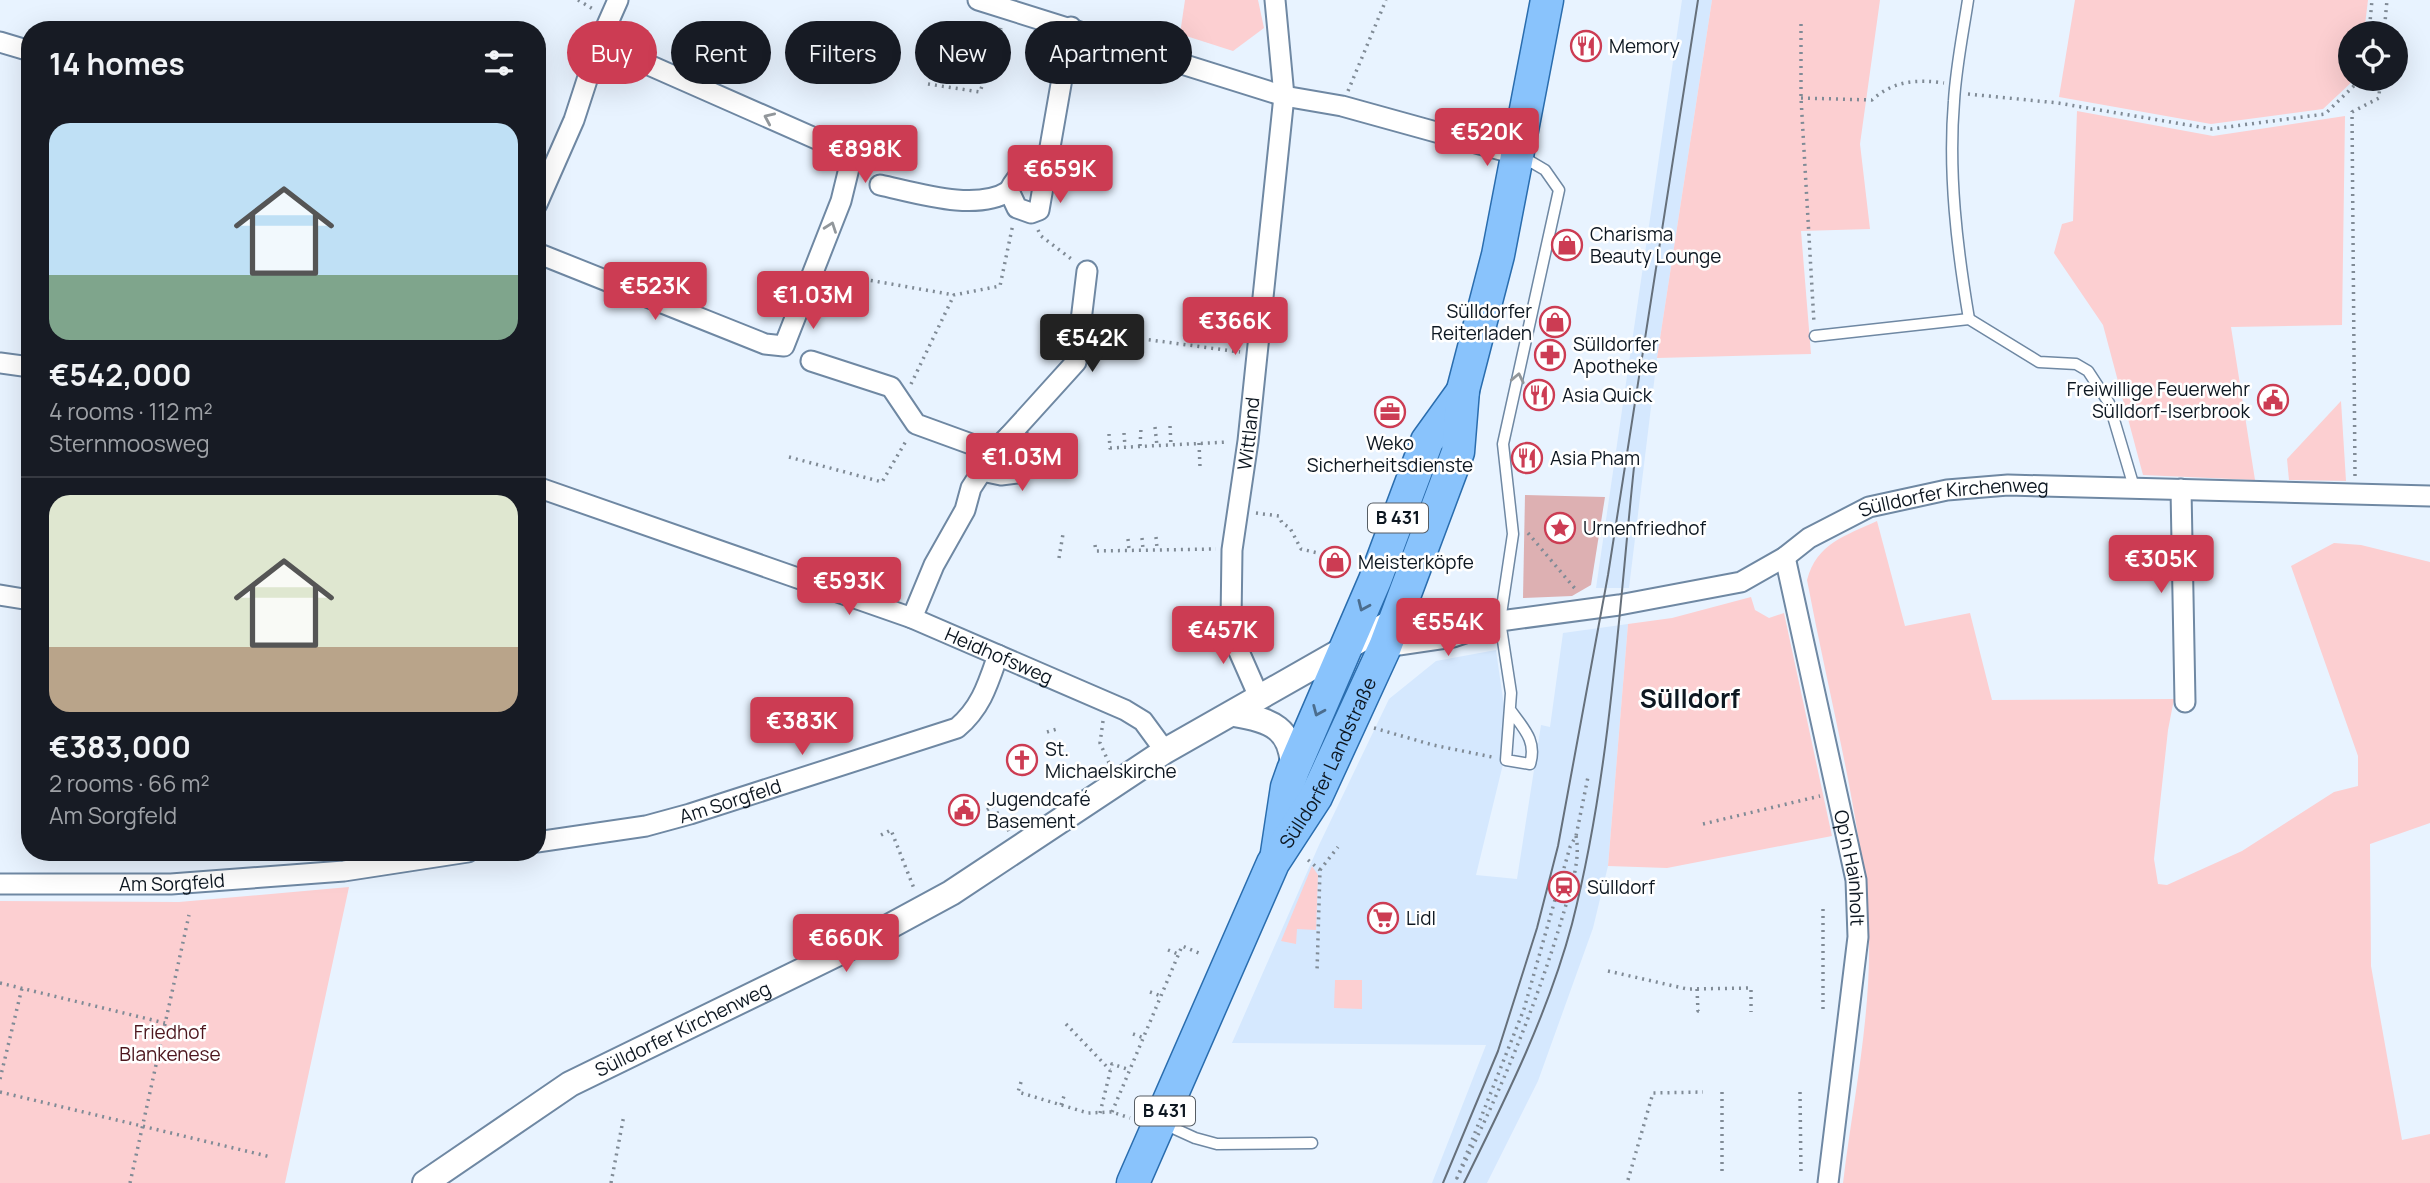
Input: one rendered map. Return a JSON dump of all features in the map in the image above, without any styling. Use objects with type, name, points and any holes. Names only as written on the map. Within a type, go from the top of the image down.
[{"type":"main road","name":"Sülldorfer Landstraße","points":[[1133,1183],[1145,1120],[1276,856],[1300,825],[1316,797],[1397,619],[1458,452],[1463,390],[1485,311],[1519,155],[1547,0]]},
{"type":"main road","name":"Sülldorfer Landstraße","points":[[1276,856],[1287,787],[1293,770],[1375,580],[1427,441],[1463,390]]},
{"type":"street","points":[[609,21],[618,0]]},
{"type":"street","points":[[978,0],[1050,21]]},
{"type":"street","name":"Wittland","points":[[1259,697],[1237,647],[1231,621],[1232,550],[1248,441],[1284,96],[1275,0]]},
{"type":"street","points":[[0,42],[21,48]]},
{"type":"street","points":[[1192,66],[1284,96],[1342,106],[1519,155]]},
{"type":"street","points":[[546,257],[765,344],[784,346],[841,201],[851,160],[837,148],[657,69]]},
{"type":"street","points":[[546,185],[574,120],[586,84]]},
{"type":"street","points":[[880,185],[943,199],[995,200],[1039,209],[1062,84]]},
{"type":"street","points":[[1019,204],[1025,168],[1049,161]]},
{"type":"street","points":[[912,618],[934,565],[965,510],[971,488],[993,452],[1076,362],[1087,271]]},
{"type":"street","points":[[811,360],[891,387],[916,424],[993,452]]},
{"type":"street","points":[[0,363],[21,366]]},
{"type":"street","points":[[982,471],[1001,475],[1018,473],[1028,460],[1028,445],[1009,436]]},
{"type":"street","name":"Sülldorfer Kirchenweg","points":[[1343,652],[1453,638],[1500,621],[1677,596],[1741,582],[1785,557],[1809,538],[1870,507],[1904,497],[1971,487],[2134,487],[2430,496]]},
{"type":"street","points":[[2181,489],[2185,702]]},
{"type":"street","name":"Heidhofsweg","points":[[546,490],[912,618],[1105,701],[1143,721],[1165,751]]},
{"type":"street","name":"Op'n Hainholt","points":[[1785,557],[1859,908],[1851,1011],[1828,1183]]},
{"type":"street","points":[[0,596],[21,599]]},
{"type":"street","name":"Sülldorfer Kirchenweg","points":[[425,1183],[570,1084],[922,909],[1020,848],[1165,751],[1397,619],[1447,615],[1500,621]]},
{"type":"street","name":"Am Sorgfeld","points":[[546,841],[646,826],[691,814],[957,728],[972,715],[982,701],[998,656]]},
{"type":"street","points":[[1234,714],[1262,719],[1281,730],[1290,743],[1293,770]]},
{"type":"street","name":"Am Sorgfeld","points":[[0,884],[171,884],[347,861]]},
{"type":"lane","points":[[1968,0],[1955,89],[1953,151],[1958,250],[1969,319]]},
{"type":"lane","points":[[1511,711],[1531,738],[1534,752],[1530,764],[1506,760],[1511,711],[1500,621],[1513,534],[1503,444],[1559,190],[1545,170],[1519,155]]},
{"type":"lane","points":[[1815,336],[1969,319],[2039,362],[2076,364],[2088,371],[2109,403],[2134,487]]},
{"type":"lane","points":[[1145,1120],[1217,1144],[1312,1143]]},
{"type":"path","points":[[1342,106],[1386,0]]},
{"type":"path","points":[[2370,21],[2372,0]]},
{"type":"path","points":[[2385,21],[2387,0]]},
{"type":"path","points":[[1003,21],[1007,9]]},
{"type":"path","points":[[1801,24],[1801,98],[1815,336]]},
{"type":"path","points":[[1801,98],[1872,100],[1885,89],[1918,79],[1955,89],[2212,129],[2325,114],[2349,91]]},
{"type":"path","points":[[928,84],[980,92],[983,84]]},
{"type":"path","points":[[2355,494],[2352,112],[2379,98],[2380,91]]},
{"type":"path","points":[[1019,204],[1041,236],[1087,271]]},
{"type":"path","points":[[857,278],[954,295],[1000,286],[1019,204]]},
{"type":"path","points":[[903,405],[954,295]]},
{"type":"path","points":[[1121,336],[1256,354]]},
{"type":"path","points":[[789,457],[882,482],[916,424]]},
{"type":"path","points":[[1170,426],[1171,445]]},
{"type":"path","points":[[1155,427],[1157,446]]},
{"type":"path","points":[[1140,446],[1141,428]]},
{"type":"path","points":[[1124,433],[1125,447]]},
{"type":"path","points":[[1109,434],[1110,448],[1248,441]]},
{"type":"path","points":[[1199,443],[1200,467]]},
{"type":"path","points":[[1237,510],[1279,516],[1282,523],[1290,528],[1301,549],[1318,552]]},
{"type":"path","points":[[1510,513],[1592,608]]},
{"type":"path","points":[[1059,558],[1062,534]]},
{"type":"path","points":[[1156,537],[1157,548]]},
{"type":"path","points":[[1142,538],[1143,549]]},
{"type":"path","points":[[1128,539],[1129,549]]},
{"type":"path","points":[[1111,544],[1112,551]]},
{"type":"path","points":[[1095,545],[1096,551],[1157,548],[1232,550]]},
{"type":"path","points":[[1105,701],[1100,743],[1118,782]]},
{"type":"path","points":[[1372,727],[1433,745],[1506,760]]},
{"type":"path","points":[[1047,732],[1057,729]]},
{"type":"path","points":[[1576,836],[1579,849],[1571,886],[1531,1013],[1483,1126],[1457,1178],[1524,1009],[1570,848],[1576,836],[1588,777]]},
{"type":"path","points":[[1703,824],[1836,792]]},
{"type":"path","points":[[986,810],[993,806],[1020,848]]},
{"type":"path","points":[[881,835],[891,830],[922,909]]},
{"type":"path","points":[[1317,972],[1320,870],[1338,847]]},
{"type":"path","points":[[1308,860],[1320,870]]},
{"type":"path","points":[[1823,909],[1823,1012]]},
{"type":"path","points":[[130,1183],[190,915]]},
{"type":"path","points":[[1112,1112],[1182,946],[1199,953]]},
{"type":"path","points":[[1168,950],[1178,954]]},
{"type":"path","points":[[1608,971],[1697,989],[1751,988],[1751,1012]]},
{"type":"path","points":[[0,983],[165,1023]]},
{"type":"path","points":[[0,1079],[22,988]]},
{"type":"path","points":[[1697,989],[1698,1011],[1703,1013]]},
{"type":"path","points":[[1150,992],[1161,996]]},
{"type":"path","points":[[1066,1024],[1110,1070]]},
{"type":"path","points":[[1133,1034],[1144,1038]]},
{"type":"path","points":[[1100,1113],[1112,1063],[1130,1070]]},
{"type":"path","points":[[1021,1082],[1018,1092],[1061,1105],[1145,1120]]},
{"type":"path","points":[[0,1091],[271,1157]]},
{"type":"path","points":[[1800,1091],[1801,1174]]},
{"type":"path","points":[[1628,1180],[1653,1093],[1703,1092]]},
{"type":"path","points":[[1722,1092],[1722,1171]]},
{"type":"path","points":[[1061,1105],[1065,1094]]},
{"type":"path","points":[[611,1183],[624,1115]]},
{"type":"shaded area","points":[[1682,0],[1712,0],[1657,358],[1629,588],[1596,588]]},
{"type":"shaded area","points":[[1525,495],[1605,497],[1591,585],[1572,596],[1523,598]]},
{"type":"shaded area","points":[[1628,624],[1608,866],[1593,928],[1538,1081],[1487,1183],[1432,1183],[1486,1045],[1232,1043],[1319,845],[1389,699],[1436,661],[1496,650],[1504,706],[1503,764],[1476,875],[1517,879],[1541,725],[1550,727],[1563,633]]},
{"type":"green space","points":[[1185,0],[1258,0],[1264,28],[1233,51],[1192,38],[1192,21],[1182,21]]},
{"type":"green space","points":[[1712,0],[1880,0],[1860,144],[1870,229],[1801,231],[1811,354],[1657,358]]},
{"type":"green space","points":[[2075,0],[2368,0],[2365,21],[2338,21],[2338,91],[2342,91],[2323,109],[2211,124],[2059,97]]},
{"type":"green space","points":[[2077,111],[2213,136],[2345,116],[2342,325],[2231,327],[2255,480],[2143,475],[2103,325],[2054,253],[2062,224],[2073,221]]},
{"type":"green space","points":[[2341,401],[2346,481],[2289,480],[2287,459]]},
{"type":"green space","points":[[1877,521],[1905,626],[1970,613],[1992,700],[2174,699],[2168,730],[2154,859],[2158,884],[2167,885],[2242,851],[2334,792],[2358,786],[2358,756],[2291,566],[2334,543],[2361,545],[2430,562],[2430,823],[2370,844],[2371,966],[2402,1140],[2430,1134],[2430,1183],[1843,1183],[1869,973],[1867,903],[1848,782],[1807,580],[1812,567],[1825,549]]},
{"type":"green space","points":[[1751,597],[1755,610],[1769,618],[1784,613],[1832,836],[1667,868],[1608,866],[1628,624],[1672,618]]},
{"type":"green space","points":[[1312,866],[1318,875],[1316,930],[1297,929],[1296,944],[1281,941]]},
{"type":"green space","name":"Friedhof Blankenese","points":[[349,887],[285,1183],[0,1183],[0,901],[179,902]]},
{"type":"green space","points":[[1335,980],[1362,980],[1362,1009],[1334,1008]]},
{"type":"tram line","points":[[1443,1183],[1498,1051],[1537,928],[1558,846],[1608,575],[1698,0]]},
{"type":"tram line","points":[[1464,1183],[1538,1024],[1572,924],[1585,868],[1604,754],[1634,467]]},
{"type":"place","name":"Memory","points":[[1586,46]]},
{"type":"place","name":"Charisma Beauty Lounge","points":[[1567,245]]},
{"type":"place","name":"Sülldorfer Reiterladen","points":[[1555,322]]},
{"type":"place","name":"Sülldorfer Apotheke","points":[[1550,355]]},
{"type":"place","name":"Asia Quick","points":[[1539,395]]},
{"type":"place","name":"Freiwillige Feuerwehr Sülldorf-Iserbrook","points":[[2273,400]]},
{"type":"place","name":"Weko Sicherheitsdienste","points":[[1390,412]]},
{"type":"place","name":"Asia Pham","points":[[1527,458]]},
{"type":"place","name":"Urnenfriedhof","points":[[1560,528]]},
{"type":"place","name":"Meisterköpfe","points":[[1335,562]]},
{"type":"place","name":"St. Michaelskirche","points":[[1022,760]]},
{"type":"place","name":"Jugendcafé Basement","points":[[964,810]]},
{"type":"place","name":"Sülldorf","points":[[1564,887]]},
{"type":"place","name":"Lidl","points":[[1383,918]]},
{"type":"district","name":"Sülldorf","points":[[1690,699]]}]
